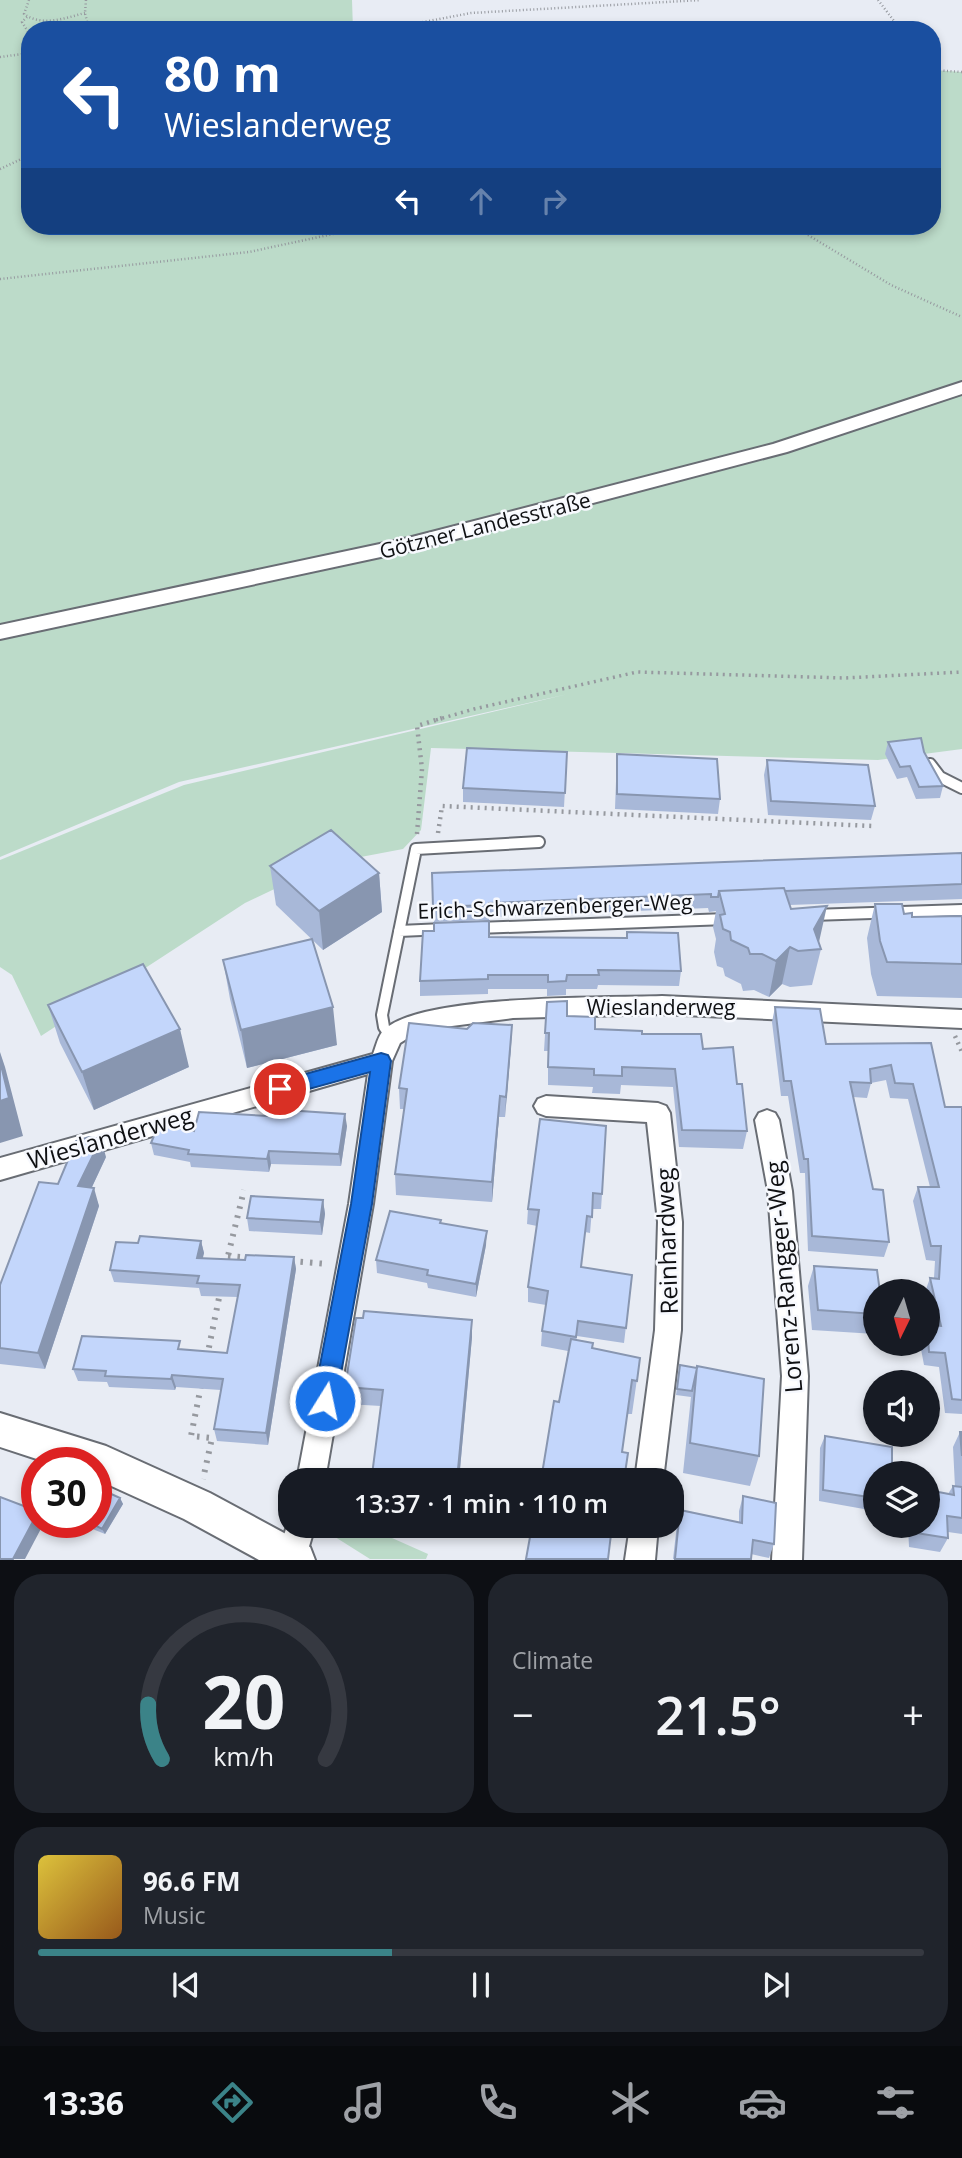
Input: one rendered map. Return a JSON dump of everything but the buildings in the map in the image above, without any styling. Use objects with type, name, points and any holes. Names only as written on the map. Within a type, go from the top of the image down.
[{"type":"main road","name":"Götzner Landesstraße","points":[[0,632],[411,544],[767,452],[962,388]]},
{"type":"street","name":"Wieslanderweg","points":[[391,1037],[416,1022],[475,1013],[540,1008],[701,1006],[962,1019]]},
{"type":"street","points":[[313,1468],[362,1204],[381,1061],[391,1037]]},
{"type":"street","name":"Wieslanderweg","points":[[0,1169],[381,1061]]},
{"type":"street","name":"Reinhardweg","points":[[546,1106],[658,1113],[670,1222],[668,1330],[651,1468]]},
{"type":"street","name":"Lorenz-Rangger-Weg","points":[[767,1120],[780,1191],[795,1376],[787,1559]]},
{"type":"street","points":[[0,1430],[93,1459],[297,1547]]},
{"type":"street","points":[[640,1559],[643,1538]]},
{"type":"lane","points":[[928,760],[940,776],[962,788]]},
{"type":"lane","points":[[416,849],[539,842]]},
{"type":"lane","name":"Erich-Schwarzenberger-Weg","points":[[416,849],[399,931],[454,929]]},
{"type":"lane","points":[[797,916],[962,910]]},
{"type":"lane","name":"Erich-Schwarzenberger-Weg","points":[[468,929],[742,918]]},
{"type":"lane","points":[[391,1037],[384,1027],[382,1015],[399,931]]},
{"type":"path","points":[[27,17],[24,14],[29,0]]},
{"type":"path","points":[[86,0],[87,21]]},
{"type":"path","points":[[429,21],[471,13],[701,0]]},
{"type":"path","points":[[878,0],[894,21]]},
{"type":"path","points":[[27,17],[49,20],[85,13]]},
{"type":"path","points":[[23,21],[27,17]]},
{"type":"path","points":[[0,57],[21,54]]},
{"type":"path","points":[[941,71],[962,72]]},
{"type":"path","points":[[0,169],[21,159]]},
{"type":"path","points":[[0,279],[249,252],[328,235]]},
{"type":"path","points":[[808,235],[891,285],[962,317]]},
{"type":"path","points":[[416,849],[422,769],[417,726],[474,709],[637,672],[845,678],[962,672]]},
{"type":"path","points":[[436,848],[442,806],[872,826]]},
{"type":"path","points":[[225,1269],[244,1190]]},
{"type":"path","points":[[228,1256],[255,1258]]},
{"type":"path","points":[[282,1261],[349,1266]]},
{"type":"path","points":[[197,1506],[212,1437],[191,1436],[223,1282]]},
{"type":"green space","points":[[0,0],[352,0],[353,21],[21,21],[21,235],[941,235],[941,71],[962,72],[962,749],[878,760],[431,748],[421,830],[403,849],[329,863],[245,903],[41,1036],[12,975],[0,967],[0,860],[184,785],[568,694],[179,782],[0,857]]},
{"type":"green space","points":[[337,1538],[392,1538],[428,1554],[426,1559],[370,1559]]},
{"type":"route","points":[[280,1089],[381,1061],[362,1204],[325,1401]]}]
